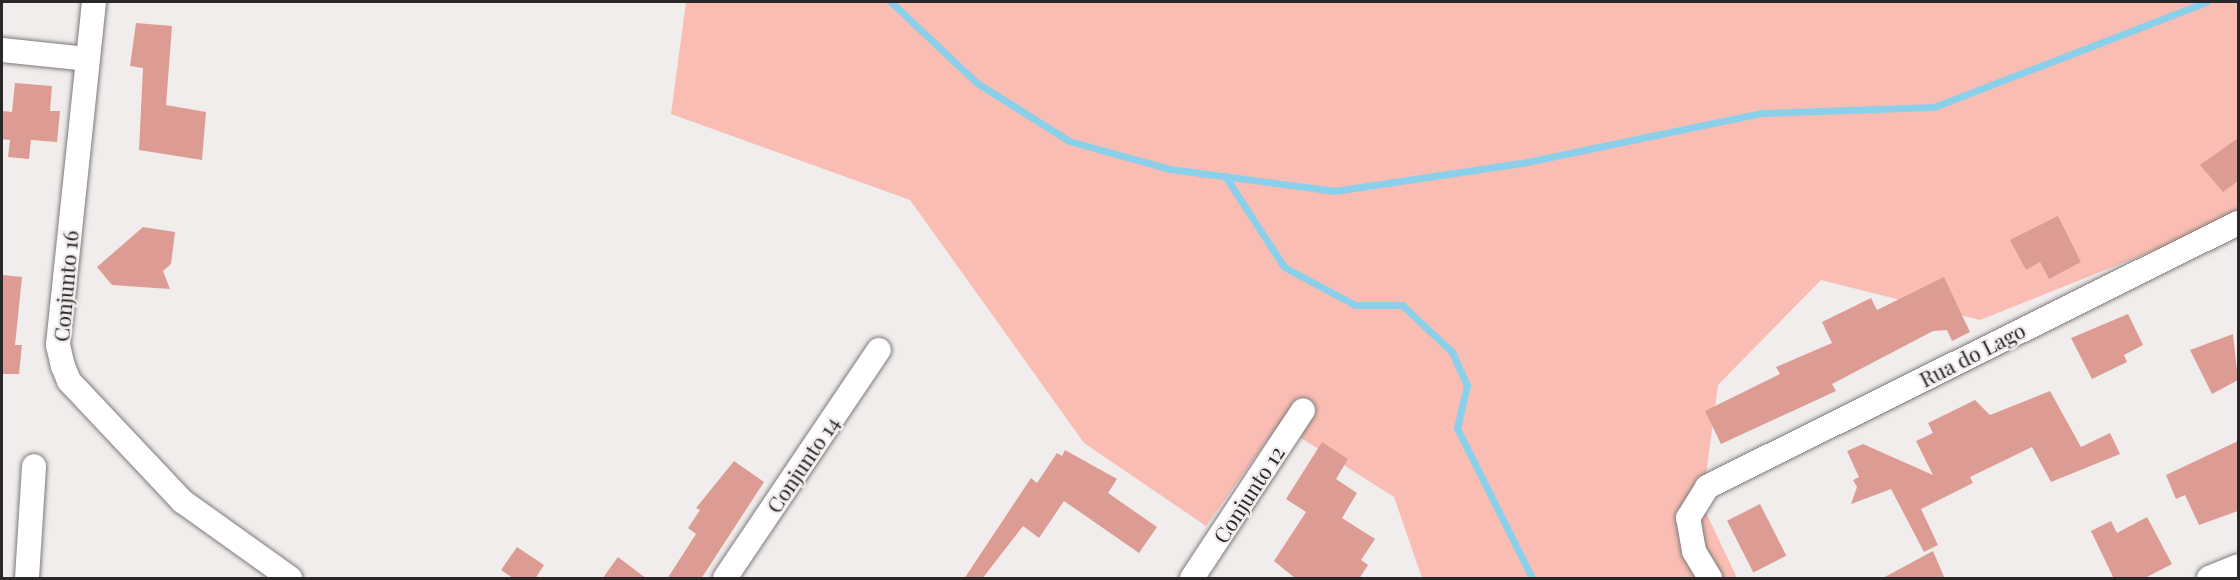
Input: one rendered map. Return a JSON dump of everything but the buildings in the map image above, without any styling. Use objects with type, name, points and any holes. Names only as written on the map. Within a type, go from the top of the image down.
[{"type":"street","name":"Conjunto 16","points":[[94,2],[58,345],[63,366],[69,381],[182,501],[290,579]]},
{"type":"street","points":[[2,50],[87,59]]},
{"type":"street","name":"Rua do Lago","points":[[1710,579],[1694,551],[1688,518],[1707,487],[2238,224]]},
{"type":"street","name":"Conjunto 14","points":[[725,579],[879,350]]},
{"type":"street","name":"Conjunto 12","points":[[1192,579],[1303,410]]},
{"type":"street","points":[[27,579],[33,466]]},
{"type":"street","points":[[2209,579],[2238,566]]},
{"type":"shaded area","points":[[686,2],[2238,2],[2238,217],[1980,320],[1821,280],[1718,385],[1702,504],[1737,578],[1422,578],[1394,497],[1279,424],[1206,526],[1084,443],[910,200],[671,114]]},
{"type":"waterway","points":[[891,2],[977,83],[1069,141],[1170,169],[1334,191],[1527,162],[1762,113],[1934,107],[2206,2]]},
{"type":"waterway","points":[[1225,176],[1284,267],[1355,305],[1402,305],[1452,352],[1467,385],[1457,428],[1532,578]]}]
